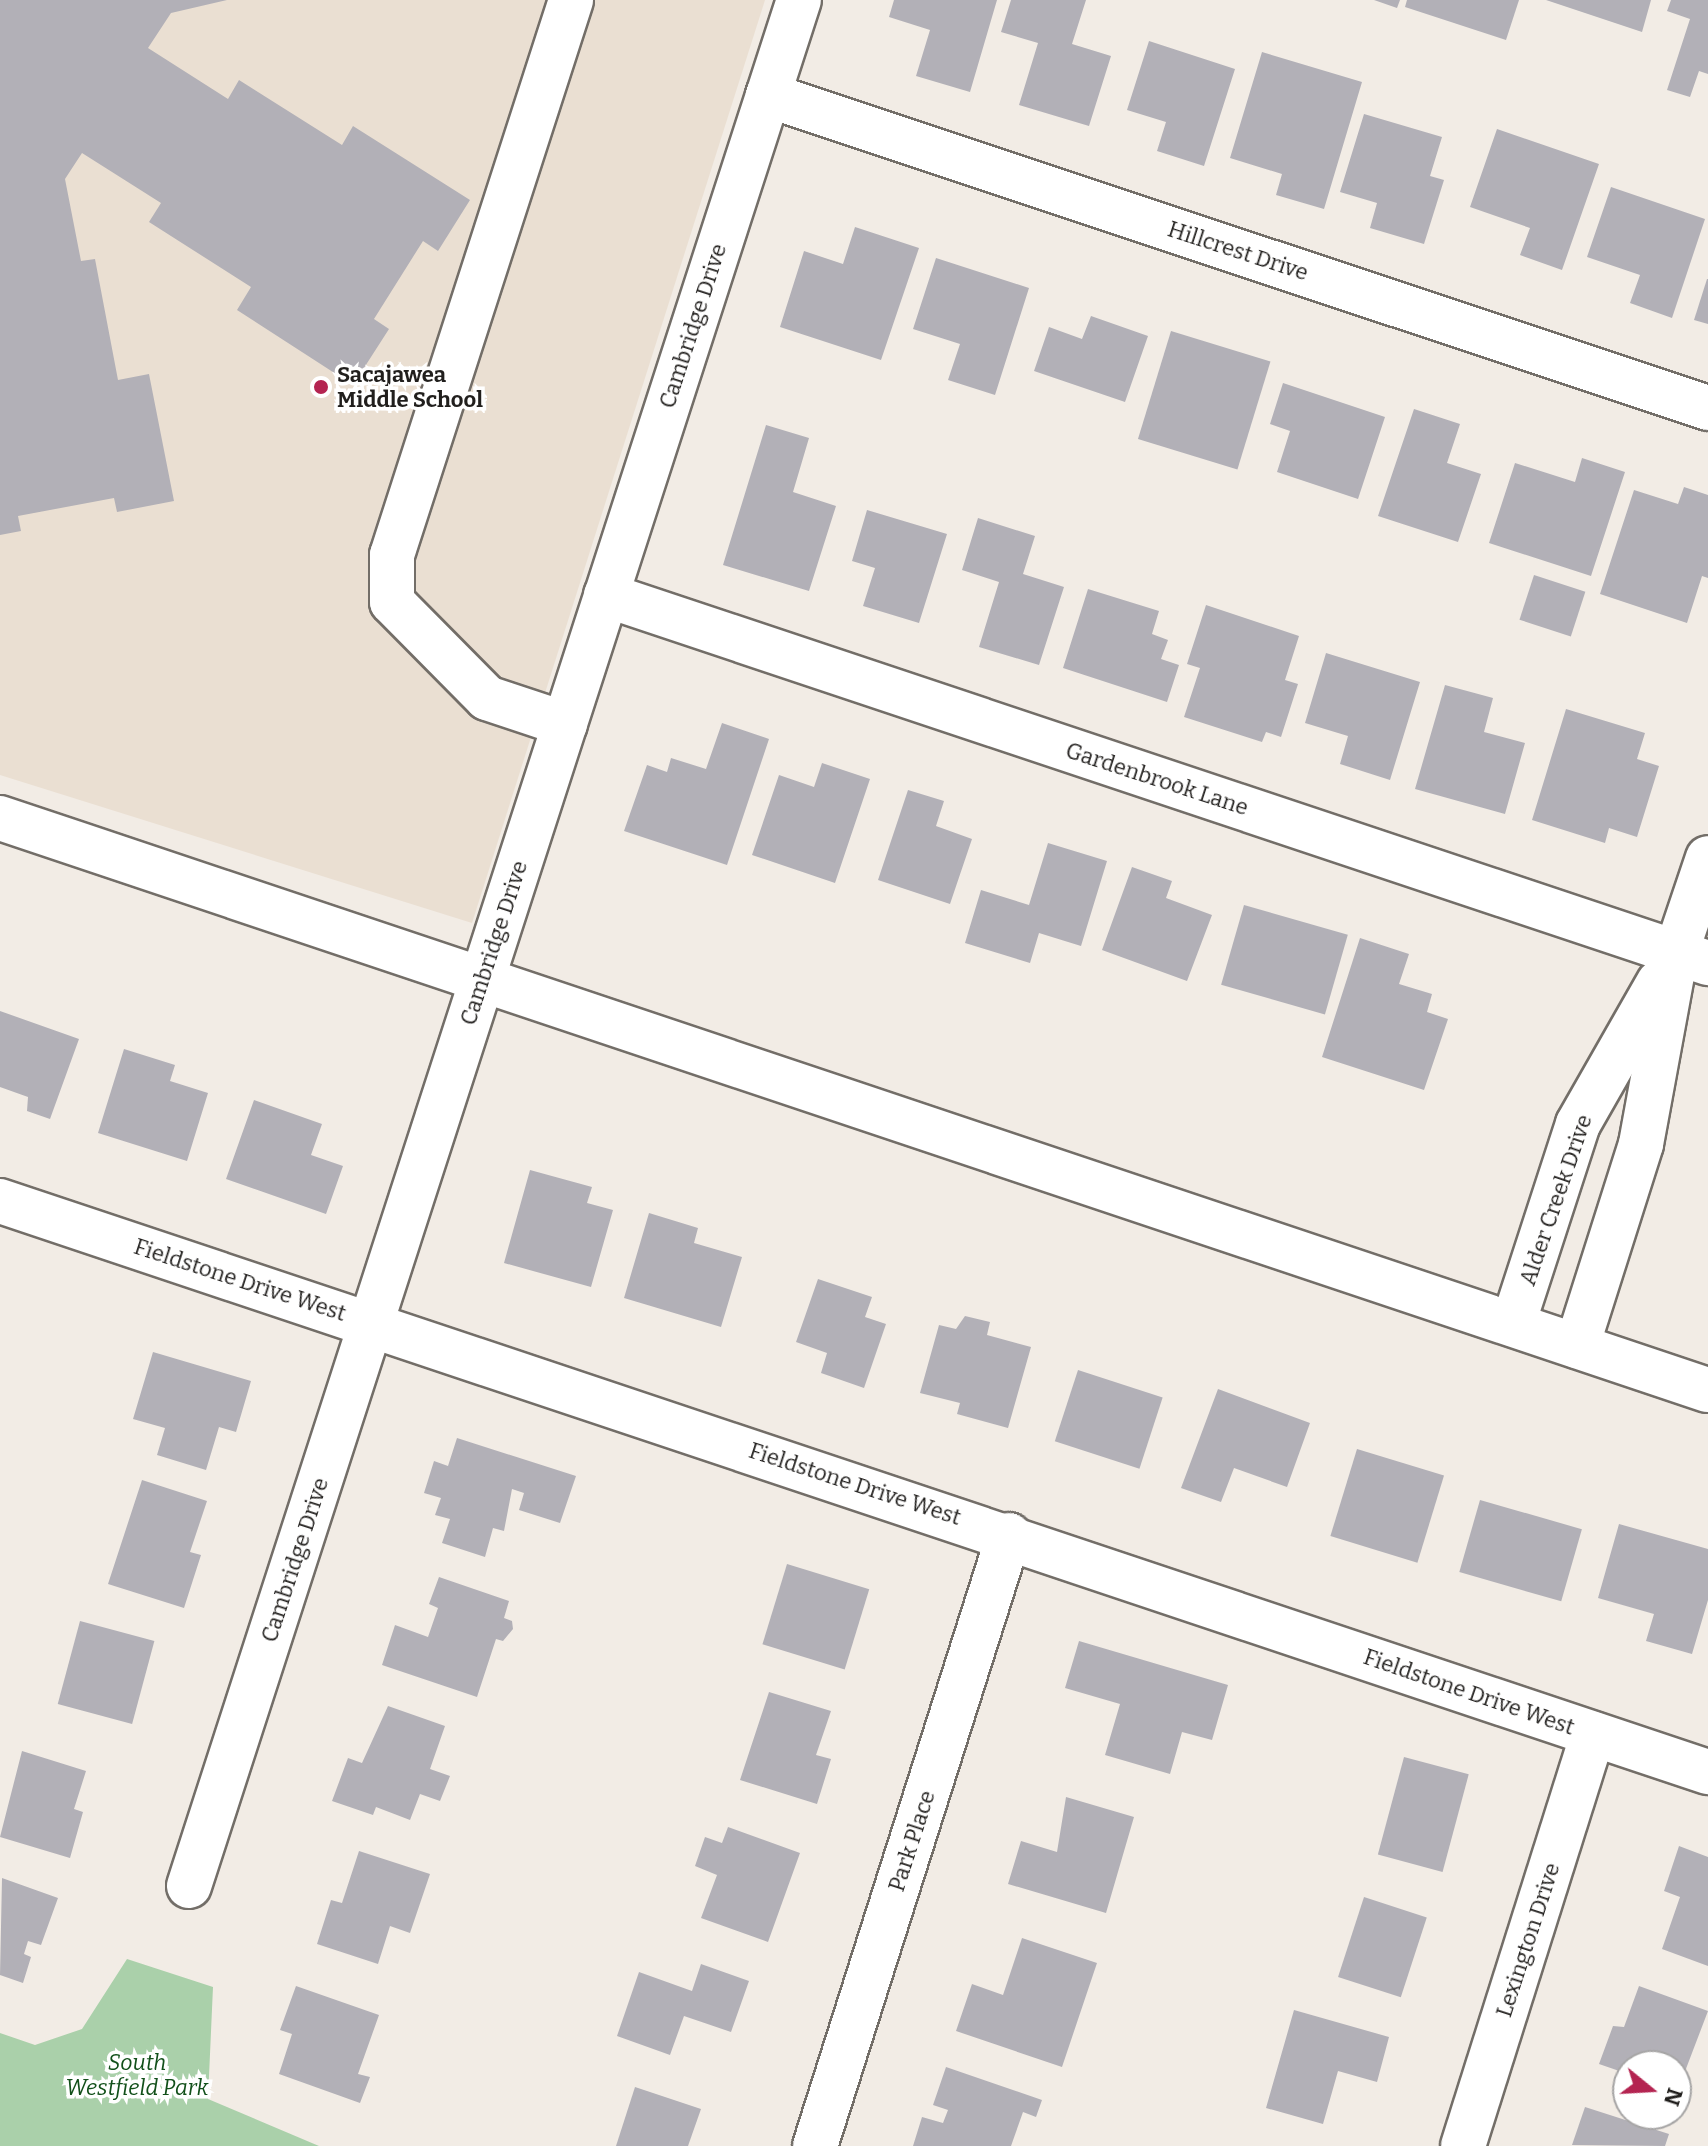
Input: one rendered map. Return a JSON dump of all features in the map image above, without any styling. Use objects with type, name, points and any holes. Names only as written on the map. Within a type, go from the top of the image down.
[{"type":"street","points":[[565,724],[487,698],[392,602],[392,555],[571,0]]},
{"type":"street","name":"Cambridge Drive","points":[[189,1886],[799,0]]},
{"type":"street","name":"Hillcrest Drive","points":[[768,95],[1708,408]]},
{"type":"street","name":"Gardenbrook Lane","points":[[606,595],[1692,958]]},
{"type":"street","points":[[0,818],[1708,1390]]},
{"type":"street","name":"Alder Creek Drive","points":[[1577,1346],[1641,1144],[1692,958],[1708,858]]},
{"type":"street","name":"Alder Creek Drive","points":[[1513,1324],[1578,1124],[1692,958]]},
{"type":"street","name":"Fieldstone Drive West","points":[[0,1201],[1009,1535],[1708,1772]]},
{"type":"street","name":"Park Place","points":[[815,2146],[1009,1535]]},
{"type":"street","name":"Lexington Drive","points":[[1463,2146],[1593,1734]]},
{"type":"shaded area","name":"Sacajawea Middle School","points":[[0,0],[765,0],[472,923],[0,775]]},
{"type":"green space","name":"South Westfield Park","points":[[127,1959],[213,1987],[208,2099],[319,2146],[0,2146],[0,2033],[35,2045],[82,2029]]},
{"type":"building","points":[[0,0],[227,0],[171,13],[148,48],[228,99],[239,80],[342,145],[353,126],[470,200],[438,251],[423,241],[374,319],[389,329],[353,385],[237,310],[251,287],[149,222],[161,203],[82,153],[65,179],[81,261],[95,259],[118,380],[149,374],[174,501],[117,512],[114,498],[18,516],[21,531],[0,535]]},
{"type":"building","points":[[894,0],[997,0],[970,92],[916,76],[930,30],[889,17]]},
{"type":"building","points":[[1011,0],[1086,0],[1072,44],[1111,56],[1089,126],[1019,105],[1038,43],[1001,32]]},
{"type":"building","points":[[1374,0],[1400,0],[1397,8]]},
{"type":"building","points":[[1407,0],[1519,0],[1506,40],[1405,7]]},
{"type":"building","points":[[1546,0],[1651,0],[1642,32]]},
{"type":"building","points":[[1671,0],[1708,0],[1708,74],[1699,71],[1690,97],[1667,90],[1690,19],[1667,11]]},
{"type":"building","points":[[1149,41],[1235,69],[1204,166],[1157,151],[1166,122],[1127,110]]},
{"type":"building","points":[[1262,52],[1362,82],[1324,209],[1276,195],[1282,174],[1230,158]]},
{"type":"building","points":[[1364,114],[1442,137],[1430,176],[1444,180],[1424,244],[1370,228],[1377,203],[1340,192]]},
{"type":"building","points":[[1497,129],[1599,164],[1562,270],[1520,255],[1530,228],[1470,207]]},
{"type":"building","points":[[1611,187],[1705,219],[1672,318],[1630,303],[1640,275],[1587,257]]},
{"type":"building","points":[[855,227],[919,248],[881,360],[780,327],[804,251],[843,264]]},
{"type":"building","points":[[936,258],[1029,288],[995,395],[948,380],[960,344],[913,329]]},
{"type":"building","points":[[1708,279],[1708,324],[1694,320]]},
{"type":"building","points":[[1091,316],[1148,336],[1125,402],[1034,371],[1049,327],[1082,339]]},
{"type":"building","points":[[1171,331],[1270,361],[1237,469],[1138,439]]},
{"type":"building","points":[[1283,383],[1385,417],[1358,499],[1277,472],[1290,431],[1270,424]]},
{"type":"building","points":[[1414,409],[1460,424],[1447,463],[1481,474],[1458,542],[1378,516]]},
{"type":"building","points":[[766,425],[809,438],[793,492],[836,506],[809,591],[723,565]]},
{"type":"building","points":[[1582,458],[1625,472],[1591,576],[1489,543],[1515,463],[1575,482]]},
{"type":"building","points":[[1684,487],[1708,495],[1708,578],[1702,576],[1687,623],[1600,594],[1634,490],[1678,504]]},
{"type":"building","points":[[867,510],[947,534],[919,623],[863,606],[875,568],[852,561]]},
{"type":"building","points":[[978,518],[1035,536],[1023,574],[1064,587],[1039,665],[979,647],[999,582],[962,570]]},
{"type":"building","points":[[1534,575],[1585,592],[1571,636],[1519,620]]},
{"type":"building","points":[[1088,589],[1159,611],[1152,634],[1168,640],[1161,659],[1179,665],[1167,702],[1063,668]]},
{"type":"building","points":[[1206,605],[1299,636],[1285,680],[1298,684],[1281,737],[1266,732],[1262,742],[1184,717],[1200,668],[1187,664]]},
{"type":"building","points":[[1326,653],[1420,682],[1390,780],[1340,764],[1348,736],[1305,723]]},
{"type":"building","points":[[1445,685],[1493,698],[1484,732],[1525,743],[1505,814],[1415,789]]},
{"type":"building","points":[[1566,709],[1645,733],[1637,759],[1659,766],[1637,837],[1609,828],[1605,843],[1532,820]]},
{"type":"building","points":[[722,723],[769,739],[727,865],[624,831],[647,765],[667,772],[671,758],[706,769]]},
{"type":"building","points":[[822,763],[870,779],[835,883],[752,855],[779,775],[814,787]]},
{"type":"building","points":[[908,790],[944,801],[936,826],[972,839],[950,904],[878,880]]},
{"type":"building","points":[[1048,843],[1107,861],[1081,946],[1039,933],[1030,963],[965,943],[981,890],[1029,905]]},
{"type":"building","points":[[1132,867],[1172,881],[1166,898],[1212,915],[1187,981],[1102,950]]},
{"type":"building","points":[[1244,905],[1348,935],[1325,1015],[1221,985]]},
{"type":"building","points":[[1360,938],[1409,954],[1399,984],[1432,994],[1427,1012],[1448,1019],[1424,1090],[1322,1057]]},
{"type":"building","points":[[0,1011],[79,1039],[50,1119],[27,1111],[28,1097],[0,1087]]},
{"type":"building","points":[[124,1049],[175,1065],[170,1081],[208,1093],[187,1161],[98,1133]]},
{"type":"building","points":[[254,1100],[322,1124],[311,1155],[343,1166],[326,1214],[226,1179]]},
{"type":"building","points":[[530,1170],[592,1187],[587,1203],[613,1210],[591,1287],[504,1263]]},
{"type":"building","points":[[649,1213],[698,1228],[694,1243],[742,1257],[721,1327],[624,1298]]},
{"type":"building","points":[[818,1279],[872,1297],[865,1317],[886,1324],[864,1388],[821,1373],[827,1353],[796,1342]]},
{"type":"building","points":[[965,1316],[990,1322],[987,1335],[1031,1347],[1008,1428],[957,1414],[960,1403],[920,1393],[939,1325],[956,1329]]},
{"type":"building","points":[[153,1352],[251,1381],[236,1432],[219,1427],[206,1470],[157,1455],[165,1428],[133,1419]]},
{"type":"building","points":[[1078,1370],[1163,1398],[1139,1469],[1055,1441]]},
{"type":"building","points":[[1218,1389],[1310,1423],[1287,1487],[1234,1468],[1221,1502],[1181,1488]]},
{"type":"building","points":[[457,1438],[576,1476],[560,1523],[519,1510],[524,1493],[512,1489],[504,1531],[493,1528],[485,1557],[442,1543],[450,1519],[435,1515],[441,1498],[424,1493],[434,1461],[448,1466]]},
{"type":"building","points":[[1357,1449],[1444,1476],[1417,1563],[1330,1536]]},
{"type":"building","points":[[142,1480],[207,1501],[190,1552],[201,1555],[184,1608],[108,1584]]},
{"type":"building","points":[[1480,1500],[1582,1529],[1561,1601],[1459,1572]]},
{"type":"building","points":[[1619,1524],[1708,1549],[1708,1600],[1692,1654],[1646,1641],[1654,1614],[1598,1598]]},
{"type":"building","points":[[787,1564],[869,1589],[845,1669],[762,1644]]},
{"type":"building","points":[[439,1577],[509,1601],[504,1618],[512,1621],[513,1629],[503,1641],[496,1639],[477,1697],[382,1665],[395,1625],[428,1637],[438,1608],[429,1604]]},
{"type":"building","points":[[80,1621],[154,1641],[132,1724],[58,1704]]},
{"type":"building","points":[[1079,1641],[1228,1685],[1212,1740],[1182,1732],[1170,1774],[1105,1755],[1120,1704],[1065,1688]]},
{"type":"building","points":[[769,1692],[831,1711],[816,1755],[831,1759],[817,1804],[740,1780]]},
{"type":"building","points":[[388,1706],[445,1726],[430,1769],[450,1776],[440,1801],[420,1794],[410,1820],[376,1807],[373,1815],[332,1801],[348,1758],[362,1763]]},
{"type":"building","points":[[22,1751],[86,1771],[74,1809],[83,1812],[70,1858],[0,1837]]},
{"type":"building","points":[[1404,1757],[1469,1774],[1443,1872],[1378,1855]]},
{"type":"building","points":[[1066,1797],[1134,1817],[1106,1913],[1008,1884],[1021,1841],[1057,1852]]},
{"type":"building","points":[[728,1827],[800,1853],[768,1942],[701,1918],[717,1875],[695,1866],[705,1837],[722,1843]]},
{"type":"building","points":[[1679,1846],[1708,1857],[1708,1966],[1662,1949],[1680,1897],[1664,1891]]},
{"type":"building","points":[[359,1851],[430,1874],[410,1933],[390,1926],[378,1964],[317,1944],[331,1900],[342,1903]]},
{"type":"building","points":[[2,1878],[58,1898],[41,1945],[28,1941],[24,1954],[31,1957],[23,1983],[0,1975]]},
{"type":"building","points":[[1364,1897],[1427,1917],[1401,1997],[1338,1977]]},
{"type":"building","points":[[1022,1938],[1097,1963],[1062,2067],[956,2031],[972,1984],[1003,1995]]},
{"type":"building","points":[[701,1964],[749,1981],[731,2032],[684,2016],[670,2055],[617,2036],[639,1972],[692,1991]]},
{"type":"building","points":[[296,1986],[379,2015],[358,2074],[370,2077],[360,2103],[279,2074],[292,2034],[280,2030]]},
{"type":"building","points":[[1639,1986],[1708,2011],[1692,2053],[1692,2050],[1612,2050],[1612,2068],[1599,2064],[1613,2026],[1624,2027]]},
{"type":"building","points":[[1294,2010],[1389,2037],[1377,2082],[1338,2071],[1323,2124],[1266,2108]]},
{"type":"building","points":[[946,2067],[1042,2100],[1036,2117],[1023,2112],[1011,2146],[913,2146],[922,2117],[943,2123],[948,2110],[933,2105]]},
{"type":"building","points":[[635,2087],[701,2109],[688,2146],[616,2146]]},
{"type":"building","points":[[1585,2107],[1612,2116],[1612,2130],[1657,2130],[1669,2134],[1665,2146],[1572,2145]]},
{"type":"place","name":"Sacajawea Middle School","points":[[321,387]]}]
